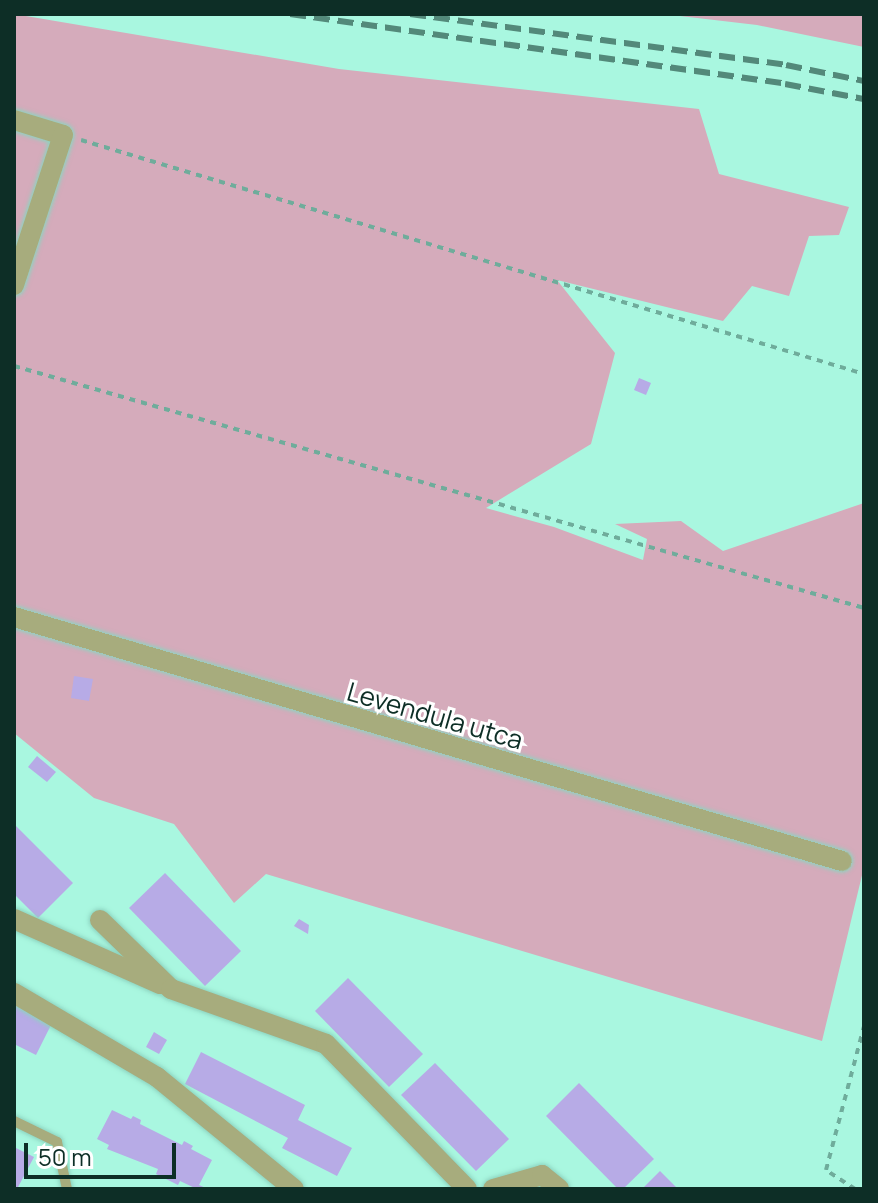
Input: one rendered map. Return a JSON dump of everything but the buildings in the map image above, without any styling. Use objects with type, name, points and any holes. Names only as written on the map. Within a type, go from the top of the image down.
[{"type":"street","points":[[14,120],[63,135],[14,285]]},
{"type":"street","name":"Levendula utca","points":[[14,617],[842,861]]},
{"type":"street","points":[[14,919],[171,989],[326,1044],[467,1189]]},
{"type":"street","points":[[100,920],[171,989]]},
{"type":"street","points":[[14,993],[157,1077],[294,1189]]},
{"type":"street","points":[[493,1189],[542,1175],[559,1189]]},
{"type":"lane","points":[[14,1121],[57,1142],[67,1189]]},
{"type":"path","points":[[63,135],[864,374]]},
{"type":"path","points":[[14,366],[864,608]]},
{"type":"path","points":[[855,1189],[826,1170],[864,1026]]},
{"type":"shaded area","points":[[14,14],[339,69],[699,109],[719,174],[849,207],[839,235],[809,236],[789,296],[752,286],[723,321],[557,280],[615,353],[591,444],[486,508],[554,527],[643,560],[647,539],[615,524],[681,521],[723,551],[864,503],[864,867],[822,1041],[266,874],[234,903],[174,824],[94,798],[14,733]]},
{"type":"shaded area","points":[[663,14],[864,14],[864,47],[757,25]]},
{"type":"railway","points":[[290,14],[785,84],[864,99]]},
{"type":"railway","points":[[410,14],[786,65],[864,81]]}]
